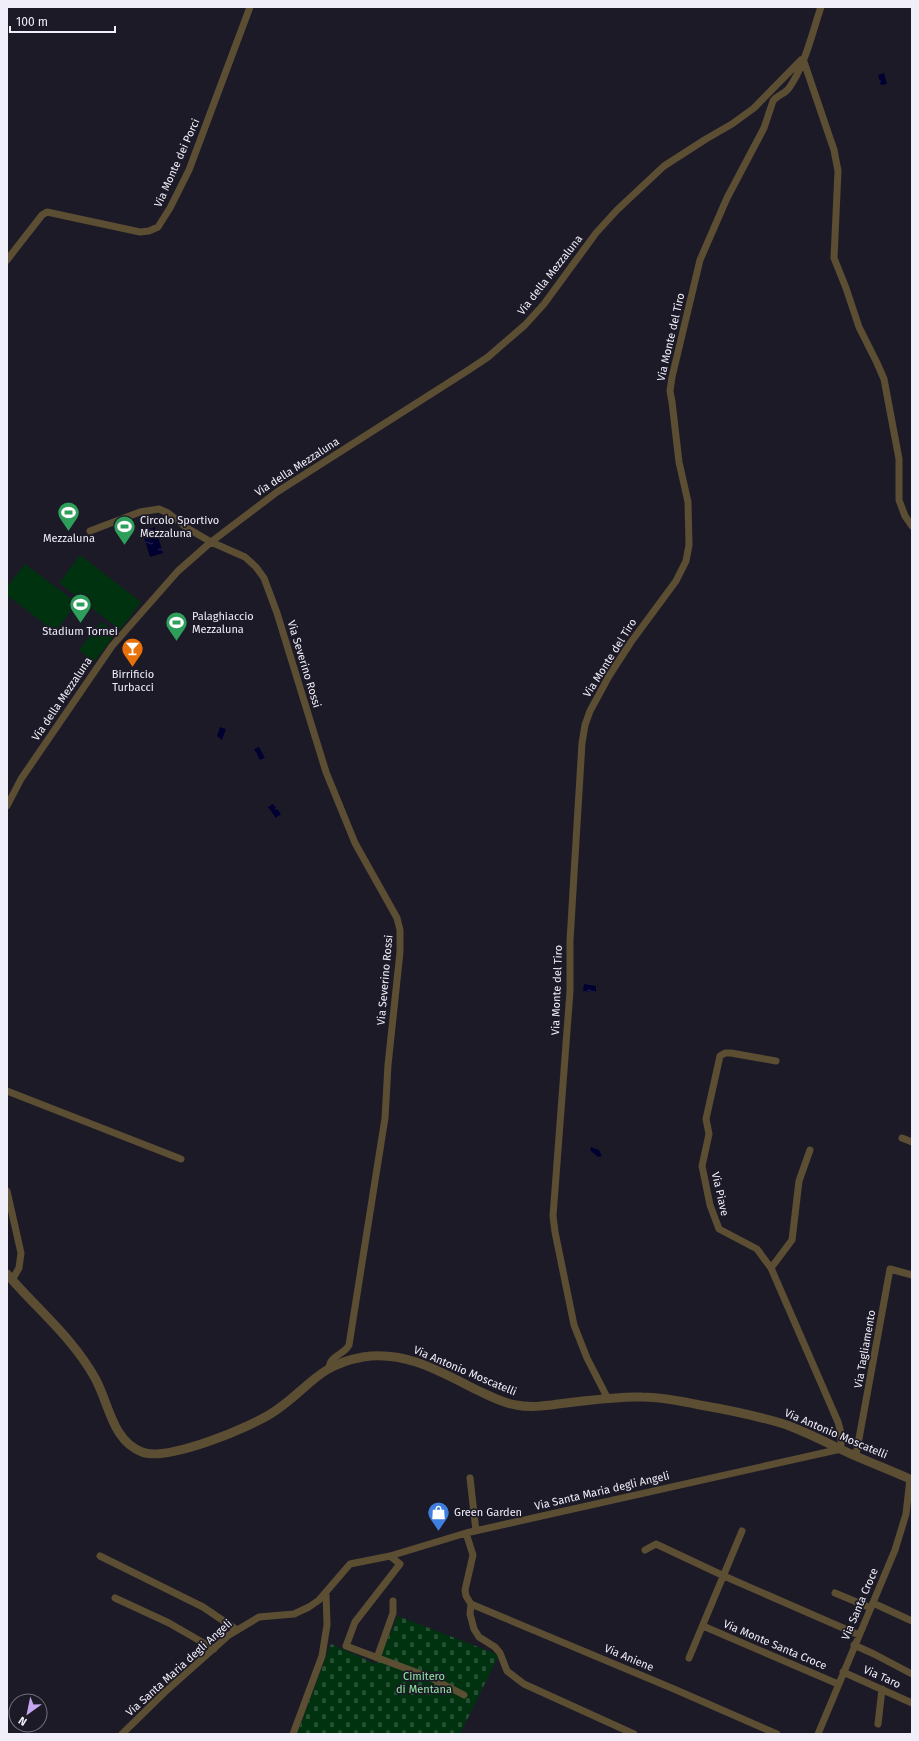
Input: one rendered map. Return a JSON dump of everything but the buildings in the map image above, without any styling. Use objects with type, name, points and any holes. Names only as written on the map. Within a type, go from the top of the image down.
[{"type":"street","name":"Via Monte dei Porci","points":[[7,260],[42,215],[47,212],[140,232],[150,231],[158,226],[170,208],[189,170],[250,7]]},
{"type":"street","name":"Via della Mezzaluna","points":[[7,806],[20,781],[112,646],[178,571],[211,542],[277,492],[467,371],[488,357],[513,337],[544,304],[579,255],[617,210],[670,161],[732,124],[754,108],[803,59],[821,7]]},
{"type":"street","points":[[803,59],[834,150],[837,164],[837,200],[833,251],[834,261],[846,288],[859,328],[884,379],[899,459],[900,503],[905,516],[912,526]]},
{"type":"street","name":"Via Monte del Tiro","points":[[608,1399],[587,1358],[574,1325],[553,1224],[570,991],[574,874],[583,734],[590,711],[609,676],[638,632],[676,581],[686,561],[689,545],[690,518],[679,462],[670,391],[672,377],[700,260],[727,198],[764,128],[773,101],[776,97],[785,93],[789,88],[803,59]]},
{"type":"street","points":[[90,531],[140,512],[159,509],[168,513],[187,528],[211,542]]},
{"type":"street","name":"Via Severino Rossi","points":[[211,542],[245,557],[256,567],[264,578],[277,613],[323,765],[352,837],[397,918],[400,930],[400,957],[388,1065],[385,1118],[355,1310],[349,1345],[344,1352],[332,1359],[329,1368]]},
{"type":"street","name":"Via Piave","points":[[776,1060],[731,1053],[725,1053],[720,1056],[706,1119],[709,1134],[702,1166],[710,1205],[719,1229],[757,1249],[772,1268],[838,1422],[841,1433],[841,1449]]},
{"type":"street","points":[[7,1091],[181,1160]]},
{"type":"street","points":[[902,1138],[912,1142]]},
{"type":"street","points":[[772,1268],[792,1240],[800,1182],[810,1150]]},
{"type":"street","points":[[7,1191],[21,1253],[19,1268],[10,1277]]},
{"type":"street","name":"Via Tagliamento","points":[[856,1456],[890,1269],[912,1275]]},
{"type":"street","name":"Via Antonio Moscatelli","points":[[10,1277],[65,1336],[90,1369],[99,1386],[110,1417],[121,1434],[132,1447],[147,1454],[160,1454],[174,1451],[253,1424],[282,1407],[310,1381],[338,1363],[362,1357],[392,1356],[426,1366],[498,1400],[515,1405],[540,1406],[637,1397],[657,1398],[743,1413],[801,1431],[911,1479]]},
{"type":"street","name":"Via Santa Maria degli Angeli","points":[[122,1734],[165,1692],[237,1630],[259,1617],[294,1614],[319,1600],[350,1564],[390,1556],[466,1533],[841,1449]]},
{"type":"street","points":[[470,1478],[476,1531]]},
{"type":"street","name":"Via Santa Croce","points":[[818,1734],[898,1543],[906,1514],[911,1479]]},
{"type":"street","points":[[689,1658],[742,1531]]},
{"type":"street","points":[[466,1533],[473,1555],[465,1590],[466,1596],[471,1604],[470,1614],[474,1630],[479,1637],[500,1652],[507,1671],[524,1684],[634,1734]]},
{"type":"street","points":[[645,1550],[656,1544],[724,1576],[859,1635]]},
{"type":"street","points":[[100,1556],[203,1607],[237,1630]]},
{"type":"street","points":[[390,1556],[400,1564],[354,1622],[346,1646],[429,1677],[464,1695]]},
{"type":"street","points":[[292,1734],[322,1656],[327,1625],[326,1592]]},
{"type":"street","points":[[835,1593],[912,1621]]},
{"type":"street","points":[[115,1598],[169,1623],[214,1649]]},
{"type":"street","points":[[377,1658],[393,1613],[393,1601]]},
{"type":"street","name":"Via Aniene","points":[[471,1604],[777,1734]]},
{"type":"street","name":"Via Monte Santa Croce","points":[[703,1626],[838,1684]]},
{"type":"street","points":[[854,1645],[912,1674]]},
{"type":"street","name":"Via Taro","points":[[843,1672],[912,1703]]},
{"type":"street","points":[[878,1724],[882,1689]]},
{"type":"green space","points":[[80,555],[141,602],[120,630],[59,583]]},
{"type":"green space","points":[[25,564],[77,603],[55,632],[7,595],[7,587]]},
{"type":"green space","points":[[101,622],[116,633],[94,662],[79,650]]},
{"type":"green space","name":"Cimitero di Mentana","points":[[398,1616],[499,1655],[460,1734],[297,1734],[331,1644],[376,1664]]},
{"type":"water","points":[[884,73],[887,84],[881,85],[878,75]]},
{"type":"water","points":[[155,527],[163,553],[150,557],[142,531]]},
{"type":"water","points":[[220,727],[226,729],[222,740],[217,736]]},
{"type":"water","points":[[259,747],[265,758],[260,760],[254,749]]},
{"type":"water","points":[[273,804],[281,814],[276,818],[268,807]]},
{"type":"water","points":[[584,984],[596,986],[596,992],[583,991]]},
{"type":"water","points":[[591,1147],[599,1150],[602,1156],[598,1157],[590,1150]]},
{"type":"place","name":"Mezzaluna","points":[[69,532]]},
{"type":"place","name":"Circolo Sportivo Mezzaluna","points":[[124,546]]},
{"type":"place","name":"Stadium Tornei","points":[[80,624]]},
{"type":"place","name":"Palaghiaccio Mezzaluna","points":[[176,642]]},
{"type":"place","name":"Birrificio Turbacci","points":[[133,668]]},
{"type":"place","name":"Green Garden","points":[[439,1532]]}]
